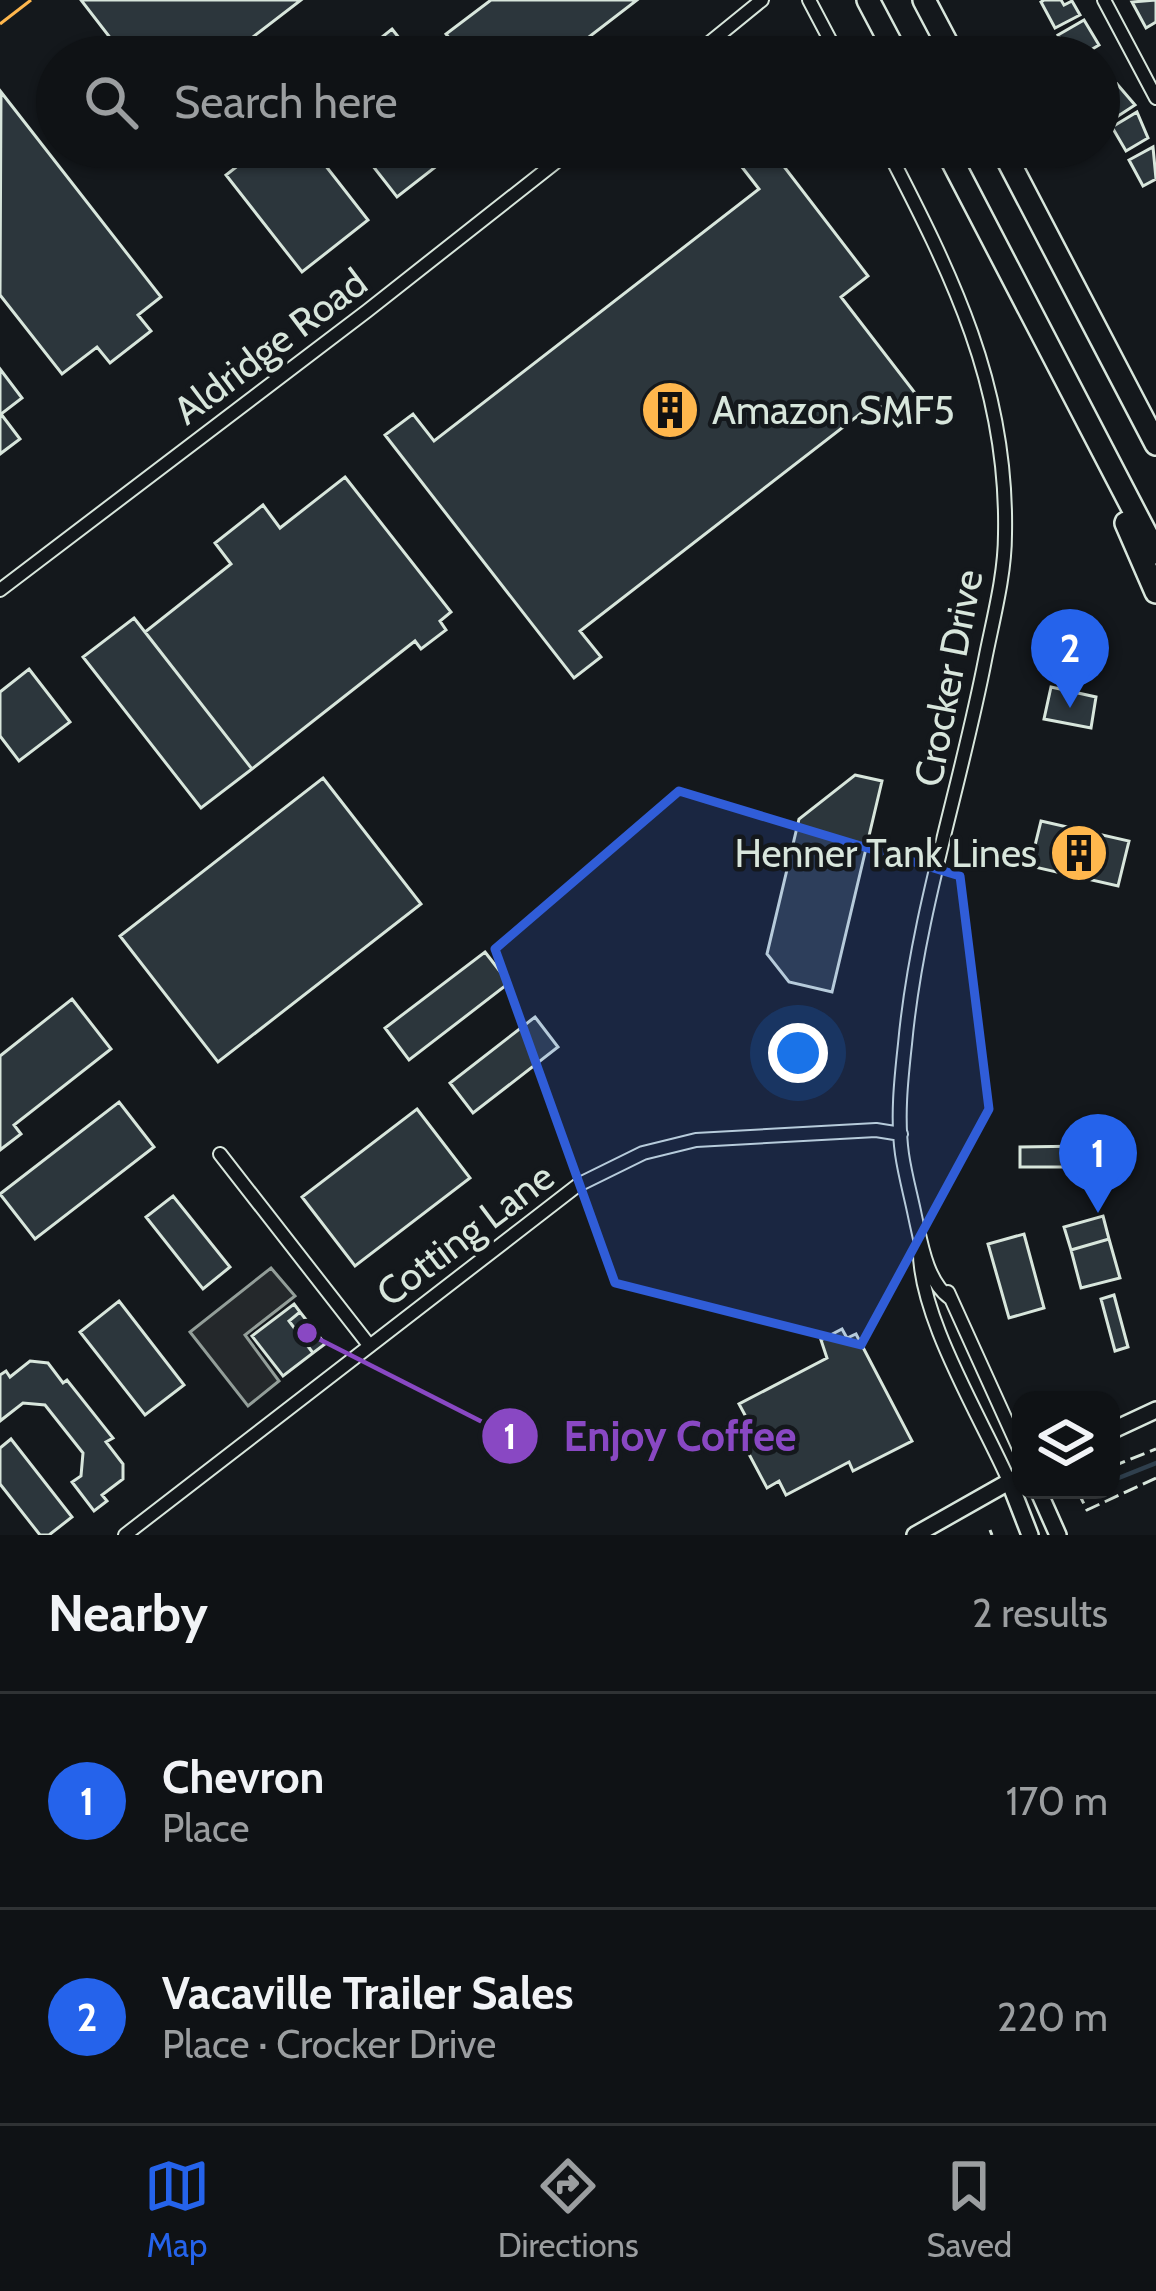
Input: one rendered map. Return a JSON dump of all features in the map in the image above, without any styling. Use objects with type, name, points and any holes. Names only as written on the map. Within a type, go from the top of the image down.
[{"type":"highway","points":[[868,0],[887,36]]},
{"type":"highway","points":[[925,0],[943,36]]},
{"type":"highway","points":[[956,168],[1156,553]]},
{"type":"highway","points":[[1012,168],[1156,444]]},
{"type":"highway","points":[[1073,284],[1156,420]]},
{"type":"highway","points":[[1115,476],[1126,524],[1156,592]]},
{"type":"street","points":[[718,36],[762,0]]},
{"type":"street","points":[[809,0],[828,36]]},
{"type":"street","points":[[1108,2],[1154,89]]},
{"type":"street","name":"Aldridge Road","points":[[0,590],[547,168]]},
{"type":"street","name":"Crocker Drive","points":[[897,168],[945,262],[984,361],[1000,440],[1005,500],[999,586],[974,718],[910,979],[900,1094],[901,1150],[920,1238],[918,1272],[939,1328],[1012,1472]]},
{"type":"street","name":"Cotting Lane","points":[[124,1535],[578,1185],[644,1153],[696,1140],[876,1130],[901,1134]]},
{"type":"street","points":[[220,1154],[369,1345]]},
{"type":"street","name":"Crocker Drive","points":[[920,1238],[933,1256],[1012,1433]]},
{"type":"street","points":[[1120,1428],[1156,1410]]},
{"type":"street","points":[[915,1535],[1012,1480]]},
{"type":"street","points":[[1021,1499],[1030,1535]]},
{"type":"street","points":[[1042,1499],[1058,1535]]},
{"type":"highlighted area","points":[[679,791],[960,876],[989,1109],[861,1345],[615,1283],[495,949]]},
{"type":"shaded area","points":[[271,1268],[295,1296],[245,1335],[279,1381],[248,1406],[190,1332]]},
{"type":"building","points":[[81,0],[301,0],[254,36],[109,36]]},
{"type":"building","points":[[491,0],[637,0],[590,36],[446,34]]},
{"type":"building","points":[[1044,0],[1061,0],[1064,5],[1072,1],[1080,15],[1055,28]]},
{"type":"building","points":[[1156,0],[1156,22],[1146,28],[1132,2]]},
{"type":"building","points":[[1084,20],[1094,36],[1059,36]]},
{"type":"building","points":[[1120,88],[1135,105],[1120,115]]},
{"type":"building","points":[[1,92],[36,137],[36,168],[60,168],[161,297],[138,315],[151,331],[110,363],[97,347],[62,374],[0,295]]},
{"type":"building","points":[[1137,112],[1148,138],[1126,151],[1120,141],[1120,122]]},
{"type":"building","points":[[1153,147],[1156,179],[1143,186],[1129,160]]},
{"type":"building","points":[[235,168],[327,168],[368,220],[302,272],[226,175]]},
{"type":"building","points":[[374,168],[434,168],[397,197]]},
{"type":"building","name":"Amazon SMF5","points":[[743,168],[785,168],[868,276],[841,297],[925,406],[898,426],[878,400],[580,631],[601,657],[574,678],[385,435],[413,414],[434,441],[759,189]]},
{"type":"building","points":[[0,369],[22,398],[1,414],[20,439],[0,454]]},
{"type":"building","points":[[345,477],[451,612],[440,621],[446,630],[421,649],[415,641],[252,769],[145,632],[231,564],[215,543],[263,505],[280,528]]},
{"type":"building","points":[[134,618],[252,769],[201,808],[83,657]]},
{"type":"building","points":[[29,669],[70,722],[19,761],[0,736],[0,692]]},
{"type":"building","points":[[1051,687],[1096,697],[1091,728],[1044,719]]},
{"type":"building","points":[[855,775],[882,781],[832,992],[789,982],[767,954],[799,819]]},
{"type":"building","points":[[323,778],[421,904],[218,1062],[120,936]]},
{"type":"building","name":"Henner Tank Lines","points":[[1041,821],[1129,841],[1118,886],[1030,866]]},
{"type":"building","points":[[485,952],[509,983],[409,1060],[385,1028]]},
{"type":"building","points":[[72,999],[111,1049],[14,1125],[21,1134],[0,1150],[0,1056]]},
{"type":"building","points":[[535,1017],[558,1047],[473,1113],[450,1083]]},
{"type":"building","points":[[119,1102],[154,1147],[35,1239],[0,1194]]},
{"type":"building","points":[[417,1109],[470,1178],[355,1266],[302,1197]]},
{"type":"building","points":[[1084,1146],[1084,1167],[1020,1167],[1020,1147]]},
{"type":"building","points":[[173,1196],[230,1267],[203,1289],[146,1217]]},
{"type":"building","points":[[1103,1216],[1109,1239],[1071,1250],[1064,1227]]},
{"type":"building","points":[[1024,1234],[1044,1308],[1009,1318],[988,1244]]},
{"type":"building","points":[[1109,1239],[1120,1278],[1081,1288],[1071,1250]]},
{"type":"building","points":[[1114,1295],[1128,1347],[1115,1351],[1101,1299]]},
{"type":"building","points":[[119,1301],[184,1385],[145,1415],[80,1332]]},
{"type":"building","points":[[294,1304],[300,1312],[289,1321],[313,1353],[283,1376],[252,1336]]},
{"type":"building","points":[[300,1312],[325,1344],[313,1353],[289,1321]]},
{"type":"building","points":[[842,1329],[847,1338],[856,1334],[912,1441],[853,1471],[849,1462],[786,1495],[779,1481],[767,1488],[733,1424],[746,1417],[739,1404],[827,1358],[821,1340]]},
{"type":"building","points":[[30,1361],[48,1363],[63,1383],[67,1380],[113,1438],[106,1442],[123,1464],[123,1479],[102,1495],[107,1501],[94,1511],[72,1482],[81,1476],[83,1453],[45,1405],[23,1403],[0,1421],[0,1375],[6,1371],[10,1377]]},
{"type":"building","points":[[11,1439],[72,1517],[49,1535],[40,1535],[0,1484],[0,1448]]},
{"type":"waterway","points":[[1120,1477],[1156,1463]]},
{"type":"fence","points":[[1120,1463],[1156,1449]]},
{"type":"fence","points":[[1120,1495],[1156,1478]]},
{"type":"fence","points":[[1082,1499],[1087,1510],[1111,1499]]},
{"type":"fence","points":[[990,1530],[992,1535]]},
{"type":"power","points":[[0,24],[31,0]]},
{"type":"place","name":"Amazon SMF5","points":[[670,410]]},
{"type":"place","name":"Vacaville Trailer Sales","points":[[1070,708]]},
{"type":"place","name":"Henner Tank Lines","points":[[1079,853]]},
{"type":"place","name":"Chevron","points":[[1098,1213]]},
{"type":"place","name":"Enjoy Coffee","points":[[307,1333]]}]
